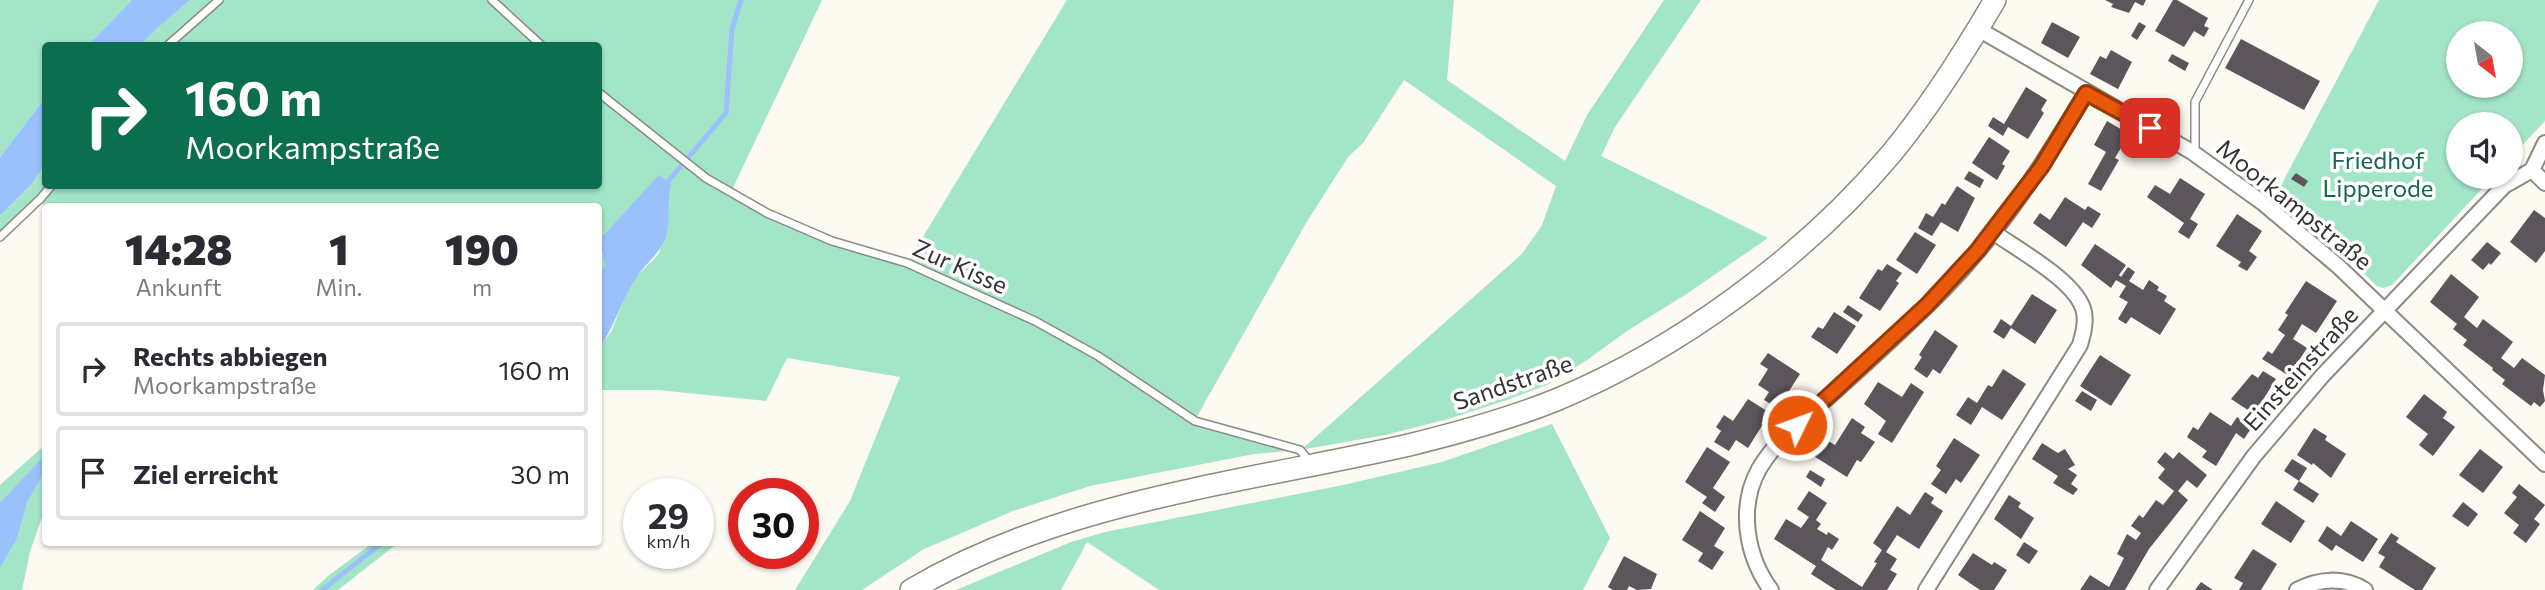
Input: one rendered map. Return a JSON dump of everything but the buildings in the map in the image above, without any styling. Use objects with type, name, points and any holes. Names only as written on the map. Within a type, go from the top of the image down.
[{"type":"main road","name":"Sandstraße","points":[[911,590],[940,573],[1010,542],[1081,518],[1155,499],[1412,444],[1531,409],[1611,375],[1671,341],[1762,276],[1815,233],[1891,155],[1944,83],[1995,0]]},
{"type":"street","name":"Moorkampstraße","points":[[1978,29],[2195,154],[2263,203],[2385,310],[2545,464]]},
{"type":"street","points":[[1771,590],[1752,555],[1747,533],[1748,503],[1758,471],[1777,444],[1934,299],[1993,232],[2042,166],[2086,93]]},
{"type":"street","points":[[2545,143],[2532,170],[2545,183]]},
{"type":"street","name":"Einsteinstraße","points":[[2157,590],[2254,456],[2323,375],[2504,186],[2532,170]]},
{"type":"street","points":[[1926,590],[2080,345],[2085,331],[2084,311],[2069,286],[1993,232]]},
{"type":"street","points":[[2297,590],[2320,580],[2340,580],[2365,590]]},
{"type":"lane","points":[[172,42],[219,0]]},
{"type":"lane","points":[[492,0],[538,42]]},
{"type":"lane","points":[[2195,154],[2194,102],[2249,0]]},
{"type":"lane","name":"Zur Kisse","points":[[602,95],[706,178],[767,213],[832,241],[907,263],[1035,321],[1098,356],[1195,421],[1300,450],[1312,465]]},
{"type":"lane","points":[[0,237],[48,189]]},
{"type":"green space","points":[[0,0],[132,0],[91,42],[42,42],[42,102],[0,157]]},
{"type":"green space","points":[[190,0],[822,0],[731,192],[832,241],[907,263],[1067,0],[1454,0],[1447,80],[1565,161],[1587,115],[1664,0],[1701,0],[1615,127],[1601,156],[1768,238],[1549,384],[1507,400],[1385,435],[1301,450],[1254,454],[1090,486],[1013,511],[924,549],[862,590],[795,590],[808,569],[819,569],[819,551],[850,501],[900,377],[787,358],[766,401],[658,390],[602,390],[602,345],[612,330],[624,299],[637,276],[658,255],[667,231],[667,201],[671,184],[602,252],[602,203],[42,203],[41,199],[0,237],[0,216],[31,185],[42,169],[42,189],[602,189],[602,42],[144,42]],"holes":[[[1404,80],[1556,186],[1542,225],[1522,254],[1301,450],[1195,420],[1306,223],[1348,157],[1363,143]]]},
{"type":"green space","name":"Friedhof Lipperode","points":[[2379,0],[2545,0],[2545,121],[2523,144],[2523,112],[2446,112],[2446,189],[2482,189],[2392,285],[2383,288],[2377,286],[2318,230],[2276,195]]},
{"type":"green space","points":[[1552,424],[1610,538],[1583,590],[1159,590],[1087,542],[1061,590],[956,590],[1071,542],[1105,532],[1343,485],[1442,462]]},
{"type":"green space","points":[[42,448],[42,517],[30,552],[22,590],[0,590],[0,485]]},
{"type":"green space","points":[[369,546],[394,546],[338,590],[313,590]]},
{"type":"water","points":[[132,0],[190,0],[144,42],[91,42]]},
{"type":"water","points":[[42,102],[42,169],[31,185],[0,216],[0,157]]},
{"type":"water","points":[[659,175],[671,184],[667,233],[664,240],[658,252],[631,286],[602,344],[602,271],[605,265],[602,237]]},
{"type":"water","points":[[42,458],[41,478],[27,502],[17,538],[0,568],[0,503]]},
{"type":"waterway","points":[[664,186],[726,113],[732,29],[741,0]]},
{"type":"waterway","points":[[322,590],[378,546]]},
{"type":"route","points":[[1797,425],[1878,353],[1944,289],[1993,232],[2042,166],[2086,93],[2150,128]]}]
